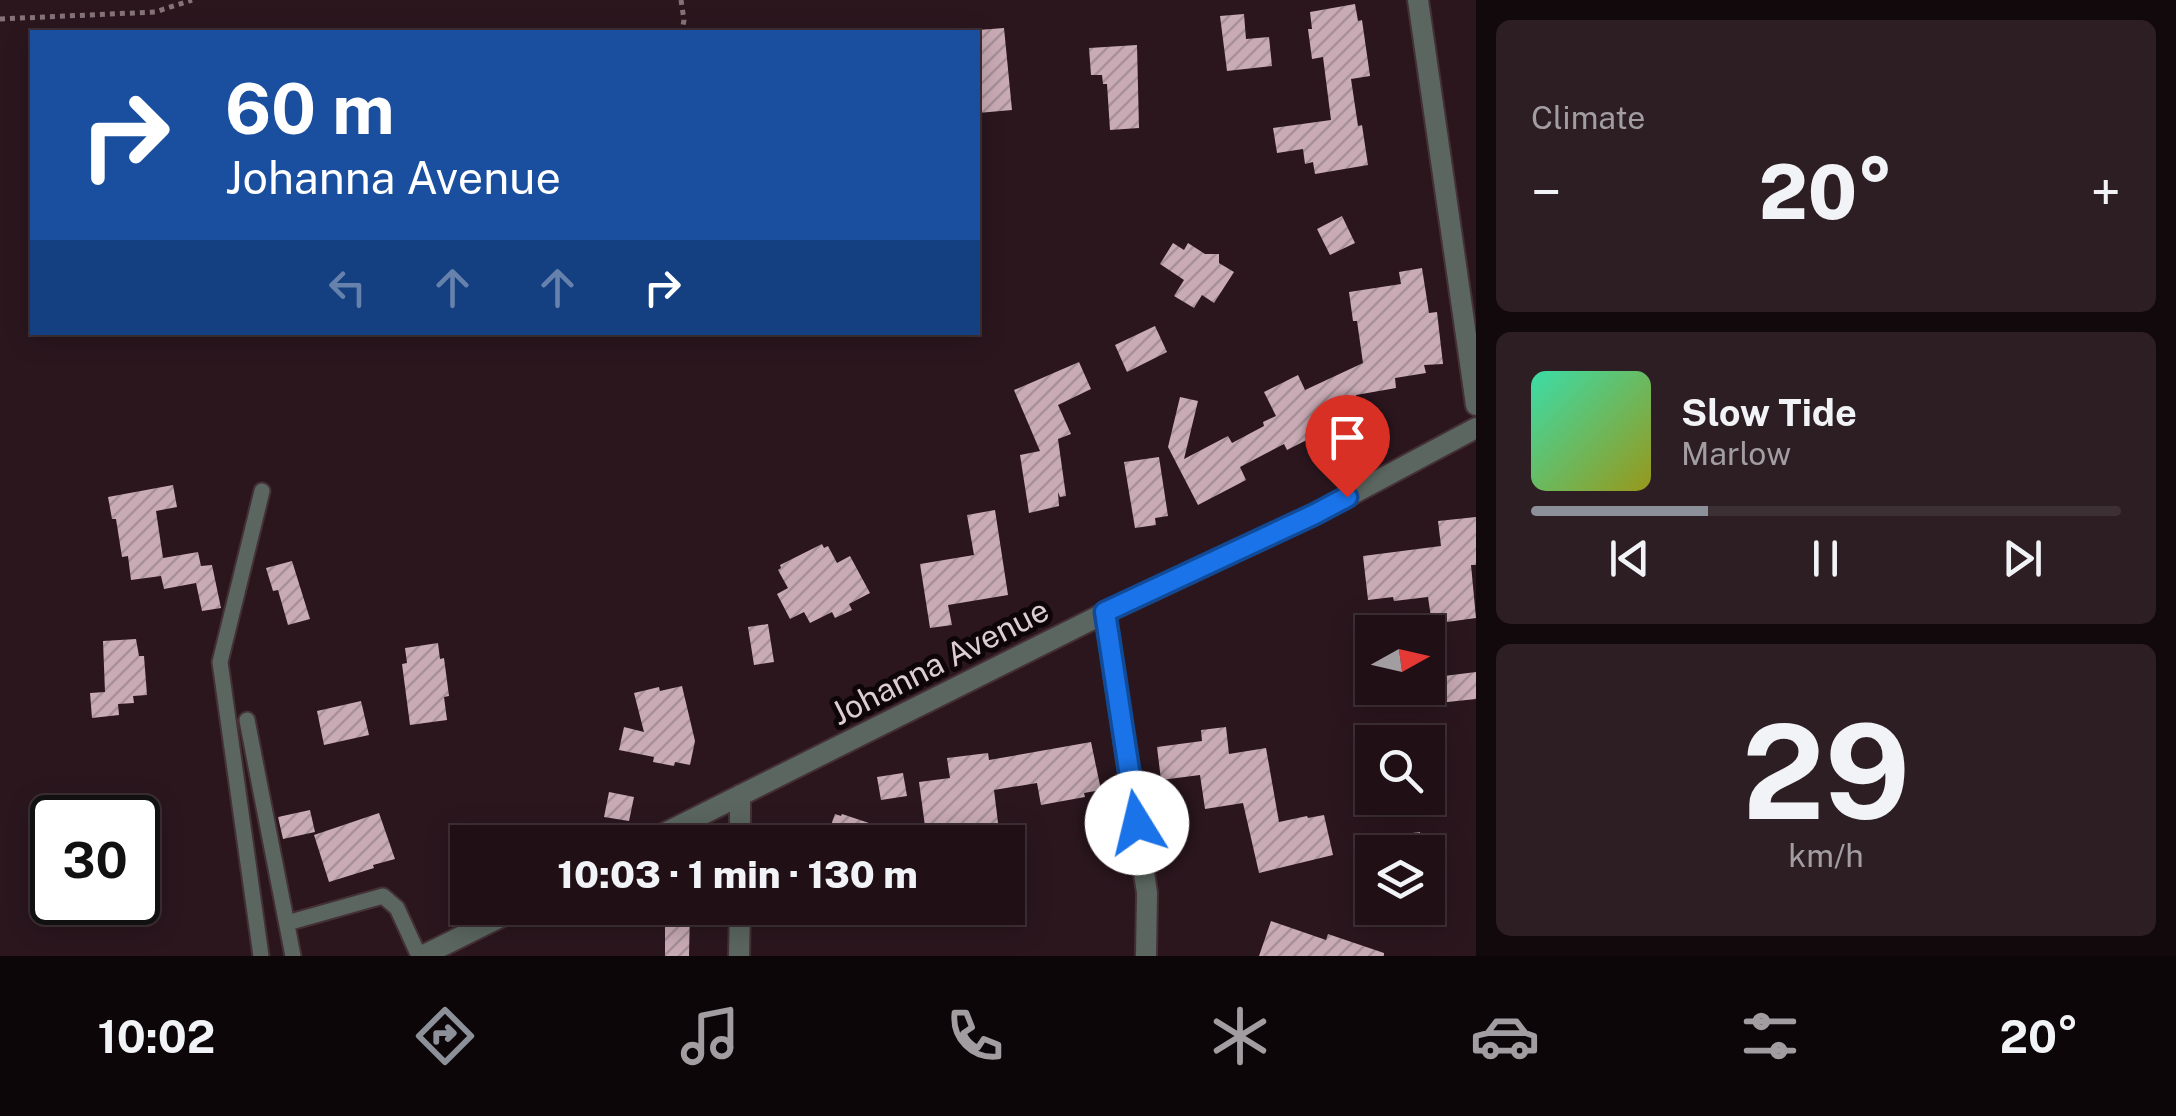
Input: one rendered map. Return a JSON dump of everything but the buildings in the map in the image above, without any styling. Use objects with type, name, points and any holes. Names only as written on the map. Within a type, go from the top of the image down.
[{"type":"street","points":[[1418,0],[1476,405]]},
{"type":"street","name":"Johanna Avenue","points":[[681,825],[1105,612],[1315,514],[1476,428]]},
{"type":"street","points":[[1105,612],[1147,893],[1146,956]]},
{"type":"street","points":[[740,795],[740,825]]},
{"type":"street","points":[[421,956],[484,925]]},
{"type":"street","points":[[739,956],[740,925]]},
{"type":"lane","points":[[261,956],[220,662],[262,491]]},
{"type":"lane","points":[[247,720],[293,956]]},
{"type":"lane","points":[[287,923],[382,896],[397,908],[421,956]]},
{"type":"path","points":[[0,19],[155,12],[192,0]]},
{"type":"path","points":[[681,0],[682,30]]},
{"type":"route","points":[[1137,823],[1105,612],[1347,497]]}]
